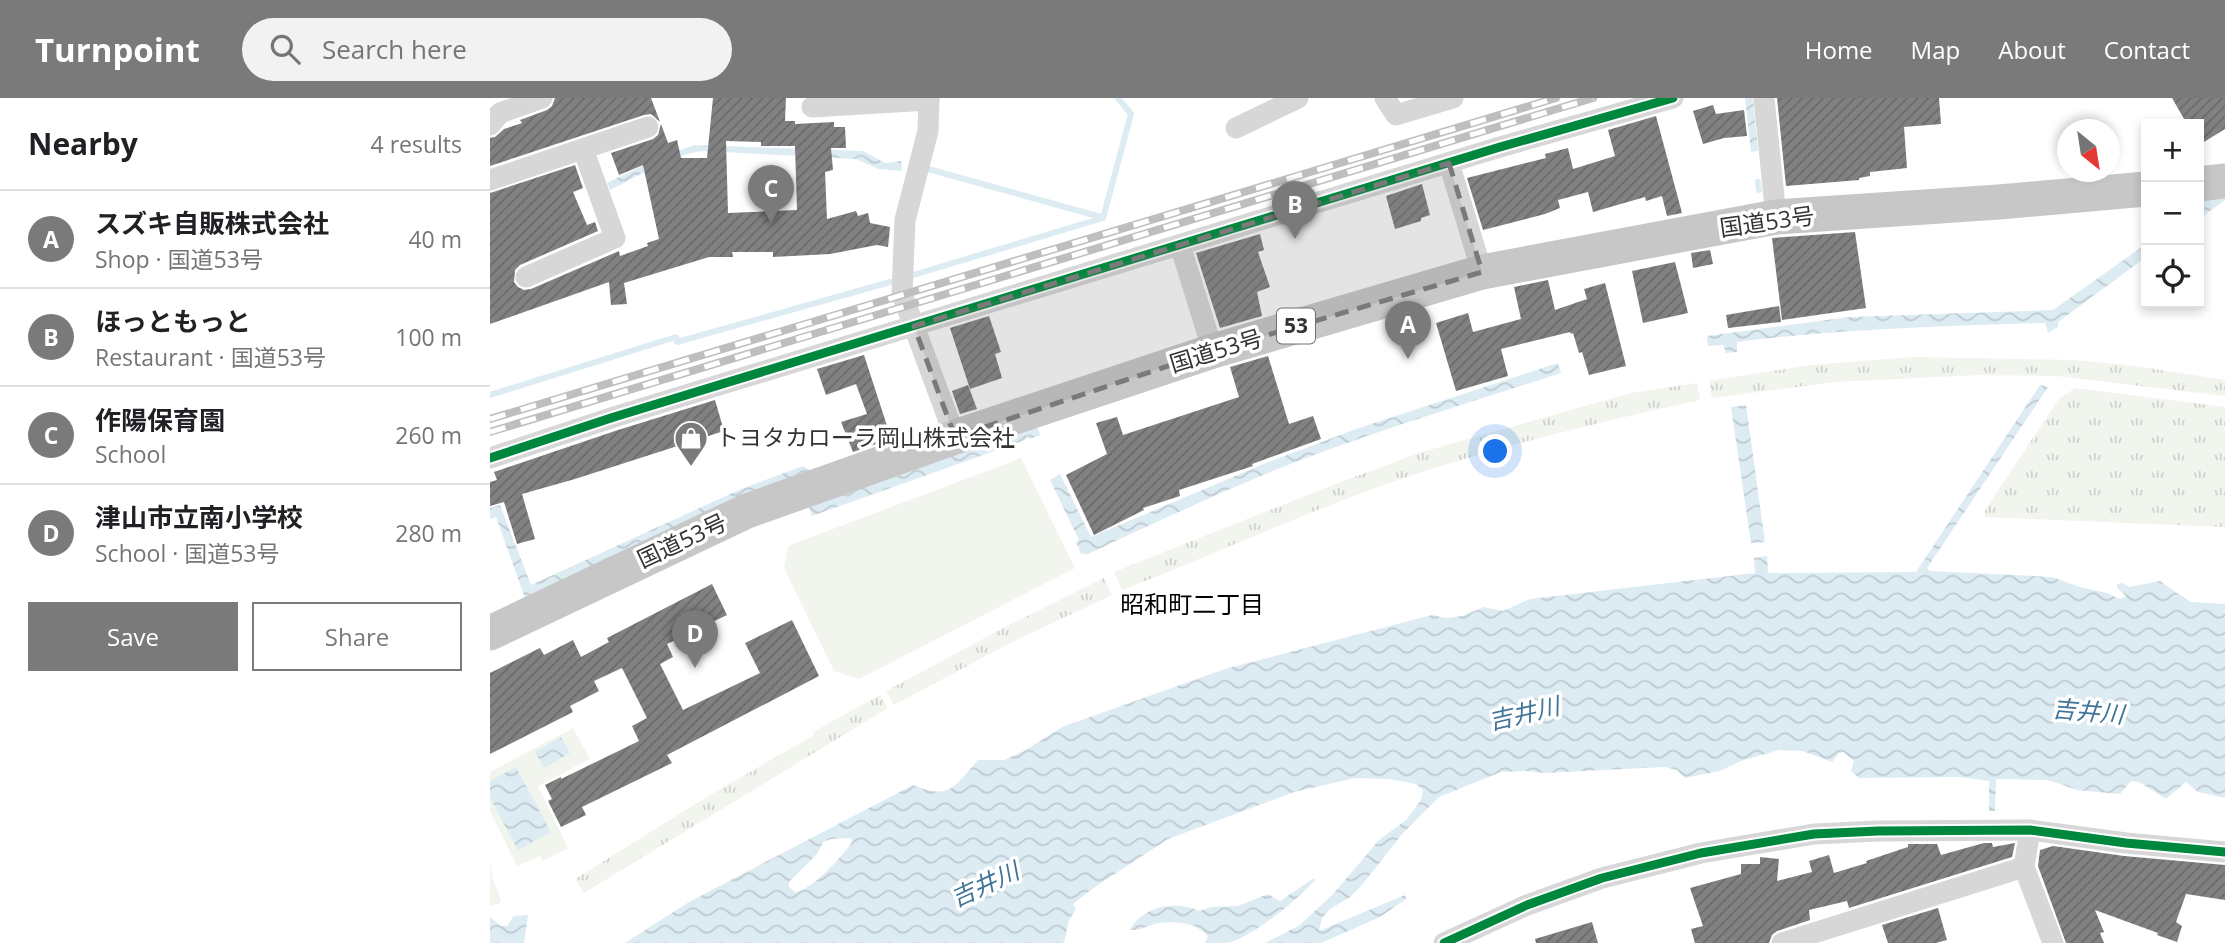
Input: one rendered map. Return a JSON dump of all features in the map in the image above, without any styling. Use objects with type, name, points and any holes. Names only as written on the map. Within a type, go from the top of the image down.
[{"type":"highway","points":[[2204,183],[2225,181]]},
{"type":"highway","name":"国道53号","points":[[490,633],[747,511],[955,437],[1213,351],[1482,272],[1776,217],[1999,202],[2141,188]]},
{"type":"street","points":[[490,125],[500,113],[542,98]]},
{"type":"street","points":[[1236,128],[1298,98]]},
{"type":"street","points":[[1385,98],[1396,115],[1453,98]]},
{"type":"street","points":[[490,458],[614,417],[1180,244],[1673,98]]},
{"type":"street","points":[[1764,98],[1776,217]]},
{"type":"street","points":[[812,107],[929,99],[928,131],[905,220],[902,294],[955,437]]},
{"type":"street","points":[[490,180],[648,127]]},
{"type":"street","points":[[526,277],[615,238],[583,149]]},
{"type":"street","points":[[1449,163],[1482,272]]},
{"type":"street","points":[[1180,244],[1213,351]]},
{"type":"street","points":[[1444,943],[1527,905],[1602,878],[1701,853],[1814,834],[2030,830],[2126,843],[2225,852]]},
{"type":"street","points":[[2030,830],[2024,867],[2053,943]]},
{"type":"street","points":[[1782,943],[2024,867]]},
{"type":"highlighted area","points":[[1449,163],[1482,272],[1213,351],[955,437],[914,326]]},
{"type":"green space","points":[[1913,357],[2075,360],[2135,366],[2225,380],[2225,396],[2057,376],[1978,375],[1835,382],[1712,398],[1709,381],[1811,365]]},
{"type":"green space","points":[[1697,383],[1700,400],[1563,432],[1427,470],[1338,502],[1122,590],[1114,572],[1422,452],[1631,393]]},
{"type":"green space","points":[[2075,388],[2225,407],[2225,527],[1985,517],[1985,510],[2058,400]]},
{"type":"green space","points":[[1021,458],[1075,568],[859,679],[834,671],[784,568],[788,546]]},
{"type":"green space","points":[[1104,578],[1112,595],[1014,641],[894,705],[886,691],[1007,626]]},
{"type":"green space","points":[[880,695],[888,708],[584,893],[575,879],[705,798],[814,735],[813,732]]},
{"type":"green space","points":[[573,728],[590,759],[538,786],[568,848],[543,861],[540,856],[517,866],[490,811],[490,772]]},
{"type":"green space","points":[[490,862],[501,901],[490,906]]},
{"type":"water","points":[[1745,98],[1753,98],[1758,151],[1751,152]]},
{"type":"water","points":[[694,145],[863,151],[885,163],[901,161],[902,171],[879,169],[856,159],[705,151],[680,156],[610,190],[607,183],[654,160]]},
{"type":"water","points":[[2225,196],[2225,200],[2204,215],[2204,202],[2210,197]]},
{"type":"water","points":[[2141,248],[2141,261],[2058,322],[2058,327],[2048,333],[2045,323],[1853,331],[1737,342],[1737,352],[1726,353],[1723,345],[1708,346],[1707,336],[1849,317],[2053,310]]},
{"type":"water","points":[[1558,363],[1561,373],[1306,458],[1086,555],[1081,554],[1076,542],[1079,540],[1050,480],[1060,474],[1091,537],[1266,463],[1356,429]]},
{"type":"water","name":"吉井川","points":[[2040,385],[2048,387],[1927,568],[1930,571],[2052,577],[2120,599],[2126,596],[2117,588],[2117,584],[2122,583],[2129,587],[2160,581],[2190,602],[2225,604],[2225,798],[2198,792],[2186,782],[2166,799],[2139,782],[2131,781],[2120,794],[2077,790],[2048,780],[1996,779],[1995,811],[1989,811],[1989,781],[1961,777],[1859,778],[1851,771],[1854,761],[1843,752],[1832,762],[1803,751],[1779,750],[1741,761],[1719,771],[1685,778],[1677,770],[1665,767],[1544,773],[1501,772],[1439,797],[1403,833],[1362,885],[1350,897],[1330,909],[1322,918],[1319,931],[1405,895],[1406,899],[1380,917],[1321,943],[1265,943],[1300,925],[1334,893],[1379,840],[1406,820],[1421,800],[1423,790],[1416,784],[1389,779],[1355,778],[1294,792],[1168,839],[1073,904],[1076,909],[1069,920],[1064,943],[625,943],[689,902],[913,785],[925,790],[944,791],[957,784],[978,760],[1004,760],[1062,727],[1225,669],[1432,615],[1446,618],[1462,616],[1484,607],[1503,611],[1530,599],[1755,573],[1754,558],[1767,556],[1768,573],[1916,572]],"holes":[[[851,838],[852,842],[834,864],[809,886],[795,892],[789,887],[789,882],[817,854],[823,842]]]},
{"type":"water","points":[[1746,405],[1765,542],[1751,543],[1731,407]]},
{"type":"water","points":[[1036,426],[1041,435],[1029,439],[1028,436],[1025,440],[812,516],[799,478],[525,598],[496,517],[490,519],[490,508],[500,505],[531,585],[741,489],[803,466],[813,472]]},
{"type":"water","points":[[561,737],[570,753],[544,768],[535,752]]},
{"type":"water","points":[[516,767],[551,832],[518,850],[490,798],[490,781]]},
{"type":"water","points":[[1314,878],[1307,889],[1276,915],[1254,931],[1232,942],[1205,943],[1208,936],[1203,931],[1192,925],[1179,923],[1159,923],[1130,930],[1143,915],[1160,907],[1180,906],[1199,911],[1211,907],[1238,906],[1268,894],[1280,901]]},
{"type":"water","points":[[528,915],[524,943],[490,943],[490,917],[501,926],[507,926],[514,916]]},
{"type":"building","points":[[555,98],[651,98],[660,122],[651,114],[644,115],[490,166],[490,138],[504,129],[522,123],[520,120],[547,110]]},
{"type":"building","points":[[713,98],[786,98],[785,121],[795,121],[795,124],[834,122],[834,127],[845,127],[846,148],[831,148],[833,170],[825,172],[827,219],[856,211],[858,216],[868,213],[870,223],[890,227],[888,247],[877,245],[830,254],[773,257],[773,252],[732,252],[733,257],[709,257],[624,283],[627,304],[611,305],[609,282],[490,324],[490,193],[575,165],[583,188],[573,192],[587,225],[595,222],[598,231],[520,265],[515,270],[514,282],[524,290],[531,289],[619,251],[620,256],[659,239],[643,165],[619,175],[611,153],[653,139],[658,135],[661,124],[668,143],[677,140],[681,158],[707,158]],"holes":[[[726,141],[761,142],[761,146],[795,146],[797,210],[728,213]]]},
{"type":"building","points":[[1777,98],[1939,98],[1941,124],[1904,127],[1907,168],[1870,172],[1870,176],[1859,180],[1786,186]]},
{"type":"building","points":[[2172,98],[2225,98],[2225,129],[2204,142],[2204,119],[2184,119]]},
{"type":"building","points":[[1713,105],[1716,114],[1744,110],[1747,136],[1724,138],[1703,144],[1693,111]]},
{"type":"building","points":[[1656,116],[1682,213],[1667,216],[1662,196],[1646,201],[1645,197],[1593,212],[1588,192],[1558,200],[1560,208],[1545,214],[1483,230],[1467,178],[1546,158],[1545,154],[1568,148],[1573,169],[1615,156],[1608,130]]},
{"type":"building","points":[[1422,184],[1430,215],[1421,218],[1421,221],[1395,229],[1386,196]]},
{"type":"building","points":[[1855,232],[1866,308],[1782,320],[1772,238]]},
{"type":"building","points":[[1260,234],[1264,250],[1258,252],[1270,287],[1257,292],[1262,316],[1220,328],[1196,253]]},
{"type":"building","points":[[1710,250],[1713,264],[1693,268],[1691,253]]},
{"type":"building","points":[[1675,262],[1688,313],[1643,323],[1632,271]]},
{"type":"building","points":[[1548,280],[1555,310],[1587,299],[1584,289],[1605,283],[1626,366],[1589,375],[1582,352],[1579,353],[1573,333],[1570,332],[1501,349],[1508,376],[1456,391],[1436,323],[1468,313],[1473,332],[1521,319],[1514,287]]},
{"type":"building","points":[[1779,306],[1781,322],[1728,328],[1726,315]]},
{"type":"building","points":[[989,316],[1001,352],[995,354],[1002,378],[970,389],[950,328]]},
{"type":"building","points":[[864,355],[891,438],[877,443],[875,436],[873,437],[876,444],[853,452],[841,422],[867,414],[856,384],[826,395],[817,369]]},
{"type":"building","points":[[1268,356],[1289,424],[1313,416],[1321,439],[1252,464],[1253,466],[1179,490],[1180,496],[1143,508],[1144,510],[1094,535],[1066,475],[1107,454],[1096,423],[1117,417],[1123,435],[1239,397],[1230,367]]},
{"type":"building","points":[[968,385],[977,409],[960,414],[952,391]]},
{"type":"building","points":[[715,400],[724,431],[522,494],[535,539],[517,544],[504,502],[490,506],[490,482],[497,480],[494,472]]},
{"type":"building","points":[[712,584],[727,615],[667,644],[673,657],[660,664],[683,710],[760,673],[745,643],[792,620],[819,676],[667,755],[672,763],[582,807],[586,815],[561,827],[548,801],[552,799],[545,785],[639,741],[632,726],[647,718],[622,668],[594,681],[599,691],[570,706],[573,712],[490,754],[490,673],[540,648],[544,655],[573,640],[581,657],[609,642],[607,638]]},
{"type":"building","points":[[1992,843],[1993,847],[2015,843],[2012,857],[1849,908],[1847,901],[1809,910],[1810,920],[1777,931],[1769,943],[1695,943],[1691,929],[1703,926],[1690,888],[1741,874],[1741,864],[1760,864],[1760,857],[1779,859],[1777,881],[1812,872],[1809,861],[1829,855],[1834,873],[1908,847],[1908,844],[1937,844],[1941,855]]},
{"type":"building","points":[[2053,846],[2124,856],[2225,865],[2225,900],[2186,894],[2176,922],[2182,926],[2177,942],[2095,910],[2104,932],[2100,933],[2104,943],[2066,943],[2038,866],[2040,850]]},
{"type":"building","points":[[1938,908],[1947,940],[1936,943],[1888,943],[1882,925]]},
{"type":"building","points":[[1592,922],[1598,943],[1536,943],[1535,939]]},
{"type":"waterway","points":[[1103,218],[1131,114],[1118,98]]},
{"type":"waterway","points":[[928,169],[1101,217]]},
{"type":"waterway","points":[[1758,182],[1759,190]]},
{"type":"waterway","points":[[910,276],[1103,218]]},
{"type":"waterway","points":[[490,395],[676,337],[677,342],[890,282]]},
{"type":"railway","points":[[490,419],[1556,98]]},
{"type":"railway","points":[[490,432],[1593,98]]},
{"type":"cycle path","points":[[490,458],[614,417],[1500,147],[1673,98]]},
{"type":"cycle path","points":[[1444,943],[1527,905],[1602,878],[1701,853],[1814,834],[2030,830],[2126,843],[2225,852]]},
{"type":"place","name":"作陽保育園","points":[[771,223]]},
{"type":"place","name":"ほっともっと","points":[[1295,239]]},
{"type":"place","name":"スズキ自販株式会社","points":[[1408,359]]},
{"type":"place","name":"トヨタカローラ岡山株式会社","points":[[691,468]]},
{"type":"place","name":"津山市立南小学校","points":[[695,668]]},
{"type":"district","name":"昭和町二丁目","points":[[1192,605]]}]
